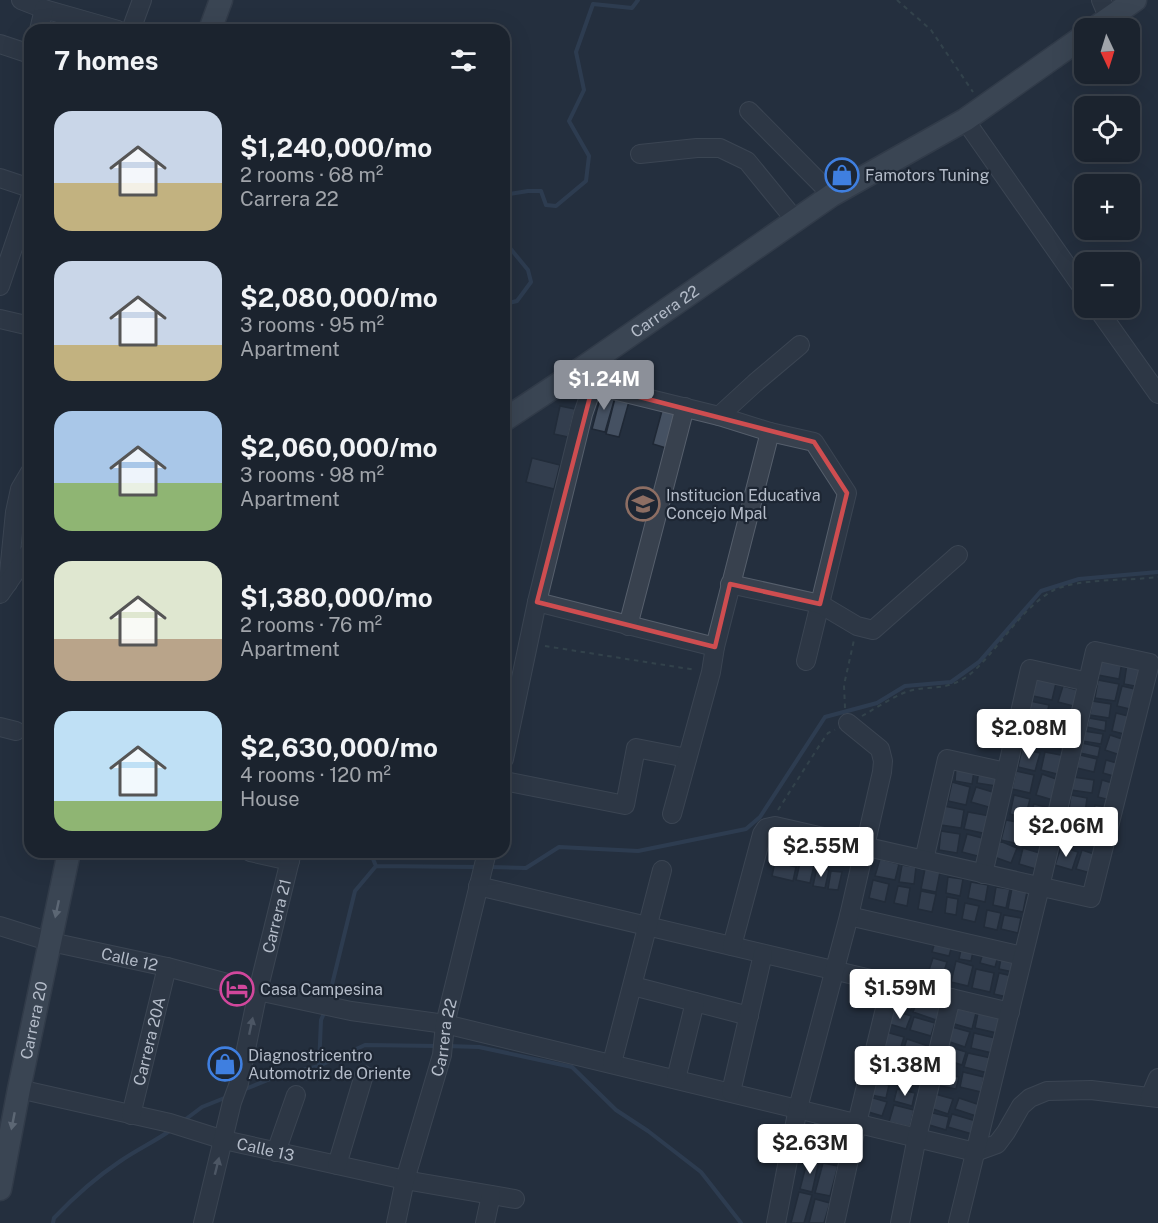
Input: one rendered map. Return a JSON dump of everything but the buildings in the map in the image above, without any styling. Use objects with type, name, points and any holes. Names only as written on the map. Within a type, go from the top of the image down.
[{"type":"main road","points":[[212,24],[221,0]]},
{"type":"main road","points":[[1102,16],[1135,0]]},
{"type":"main road","name":"Carrera 22","points":[[510,417],[589,376],[832,195],[974,113],[1074,43]]},
{"type":"main road","name":"Carrera 20","points":[[0,1189],[68,858]]},
{"type":"street","points":[[21,0],[97,24]]},
{"type":"street","points":[[133,24],[142,0]]},
{"type":"street","points":[[40,24],[44,9]]},
{"type":"street","points":[[0,45],[24,52]]},
{"type":"street","points":[[749,111],[832,195]]},
{"type":"street","points":[[974,113],[1074,274]]},
{"type":"street","points":[[640,154],[720,148],[747,161],[796,221]]},
{"type":"street","points":[[0,178],[24,186]]},
{"type":"street","points":[[0,286],[7,244],[24,210]]},
{"type":"street","points":[[1104,318],[1157,391]]},
{"type":"street","points":[[0,319],[24,325]]},
{"type":"street","points":[[719,416],[800,345]]},
{"type":"street","points":[[510,729],[527,644],[583,414],[589,376],[770,432],[814,442],[847,493],[806,661]]},
{"type":"street","points":[[628,626],[685,407]]},
{"type":"street","points":[[672,814],[711,672],[730,584],[770,432]]},
{"type":"street","points":[[4,588],[15,512],[20,489],[24,482]]},
{"type":"street","points":[[730,584],[820,604],[857,626],[873,630],[958,555]]},
{"type":"street","points":[[4,588],[24,560]]},
{"type":"street","points":[[537,602],[715,647]]},
{"type":"street","points":[[732,946],[762,834],[766,828],[775,826],[1040,887],[1091,898],[1150,663],[1095,651],[1040,887],[958,1223]]},
{"type":"street","points":[[983,874],[1030,669],[1088,682]]},
{"type":"street","points":[[776,1223],[798,1108],[849,916],[882,772],[882,754],[874,743],[847,720]]},
{"type":"street","points":[[510,782],[625,805],[636,748],[687,759]]},
{"type":"street","points":[[924,860],[947,759],[1006,772]]},
{"type":"street","name":"Carrera 21","points":[[203,1223],[232,1102],[239,1083],[258,991],[291,858]]},
{"type":"street","points":[[483,868],[648,926],[1010,1012]]},
{"type":"street","name":"Carrera 22","points":[[396,1223],[405,1180],[442,1049],[445,1024],[483,868]]},
{"type":"street","points":[[612,1063],[662,870]]},
{"type":"street","points":[[849,916],[1022,956]]},
{"type":"street","name":"Calle 12","points":[[0,926],[51,942],[167,967],[258,991],[351,1011],[445,1024],[975,1152]]},
{"type":"street","points":[[731,1092],[763,954]]},
{"type":"street","name":"Carrera 20A","points":[[131,1115],[167,967]]},
{"type":"street","points":[[836,1223],[857,1123],[891,984]]},
{"type":"street","points":[[633,986],[749,1016]]},
{"type":"street","points":[[900,1223],[917,1137],[951,998]]},
{"type":"street","points":[[676,1079],[695,1002]]},
{"type":"street","points":[[337,1165],[364,1075]]},
{"type":"street","points":[[975,1152],[997,1144],[1021,1106],[1030,1098],[1047,1091],[1091,1090],[1154,1098],[1158,1078]]},
{"type":"street","name":"Calle 13","points":[[19,1089],[276,1152],[405,1180],[516,1199]]},
{"type":"street","points":[[276,1152],[296,1095]]},
{"type":"street","points":[[485,1223],[491,1195]]},
{"type":"path","points":[[897,0],[932,30],[974,113]]},
{"type":"path","points":[[766,828],[828,733],[847,720],[907,692],[942,687],[960,681],[980,666],[1030,608],[1056,590],[1076,584],[1158,577]]},
{"type":"path","points":[[847,720],[843,696],[844,685],[857,626]]},
{"type":"path","points":[[510,641],[711,672]]},
{"type":"highlighted area","points":[[593,385],[814,442],[847,493],[820,604],[730,584],[715,647],[537,602]]},
{"type":"waterway","points":[[510,194],[541,191],[546,205],[556,206],[586,181],[589,156],[569,121],[584,90],[576,52],[593,4],[632,8],[638,0]]},
{"type":"waterway","points":[[510,248],[528,270],[531,282],[517,301],[510,303]]},
{"type":"waterway","points":[[488,867],[526,868],[559,847],[638,851],[746,829],[760,817],[825,717],[877,703],[905,686],[951,682],[979,662],[1041,591],[1079,579],[1158,572]]},
{"type":"waterway","points":[[373,858],[376,866]]},
{"type":"waterway","points":[[376,866],[478,867]]},
{"type":"waterway","points":[[328,1001],[355,891],[376,866]]},
{"type":"waterway","points":[[319,1066],[321,1020],[325,1011]]},
{"type":"waterway","points":[[243,1090],[275,1077],[319,1066],[365,1045],[437,1046]]},
{"type":"waterway","points":[[447,1046],[479,1047],[572,1067],[616,1110],[648,1131],[701,1172],[741,1223]]},
{"type":"waterway","points":[[182,1122],[202,1107],[227,1097]]},
{"type":"waterway","points":[[53,1223],[54,1218],[85,1188],[125,1158],[171,1130]]},
{"type":"place","name":"Famotors Tuning","points":[[842,175]]},
{"type":"place","name":"Institucion Educativa Concejo Mpal","points":[[643,504]]},
{"type":"place","name":"Casa Campesina","points":[[237,989]]},
{"type":"place","name":"Diagnostricentro Automotriz de Oriente","points":[[225,1064]]}]
